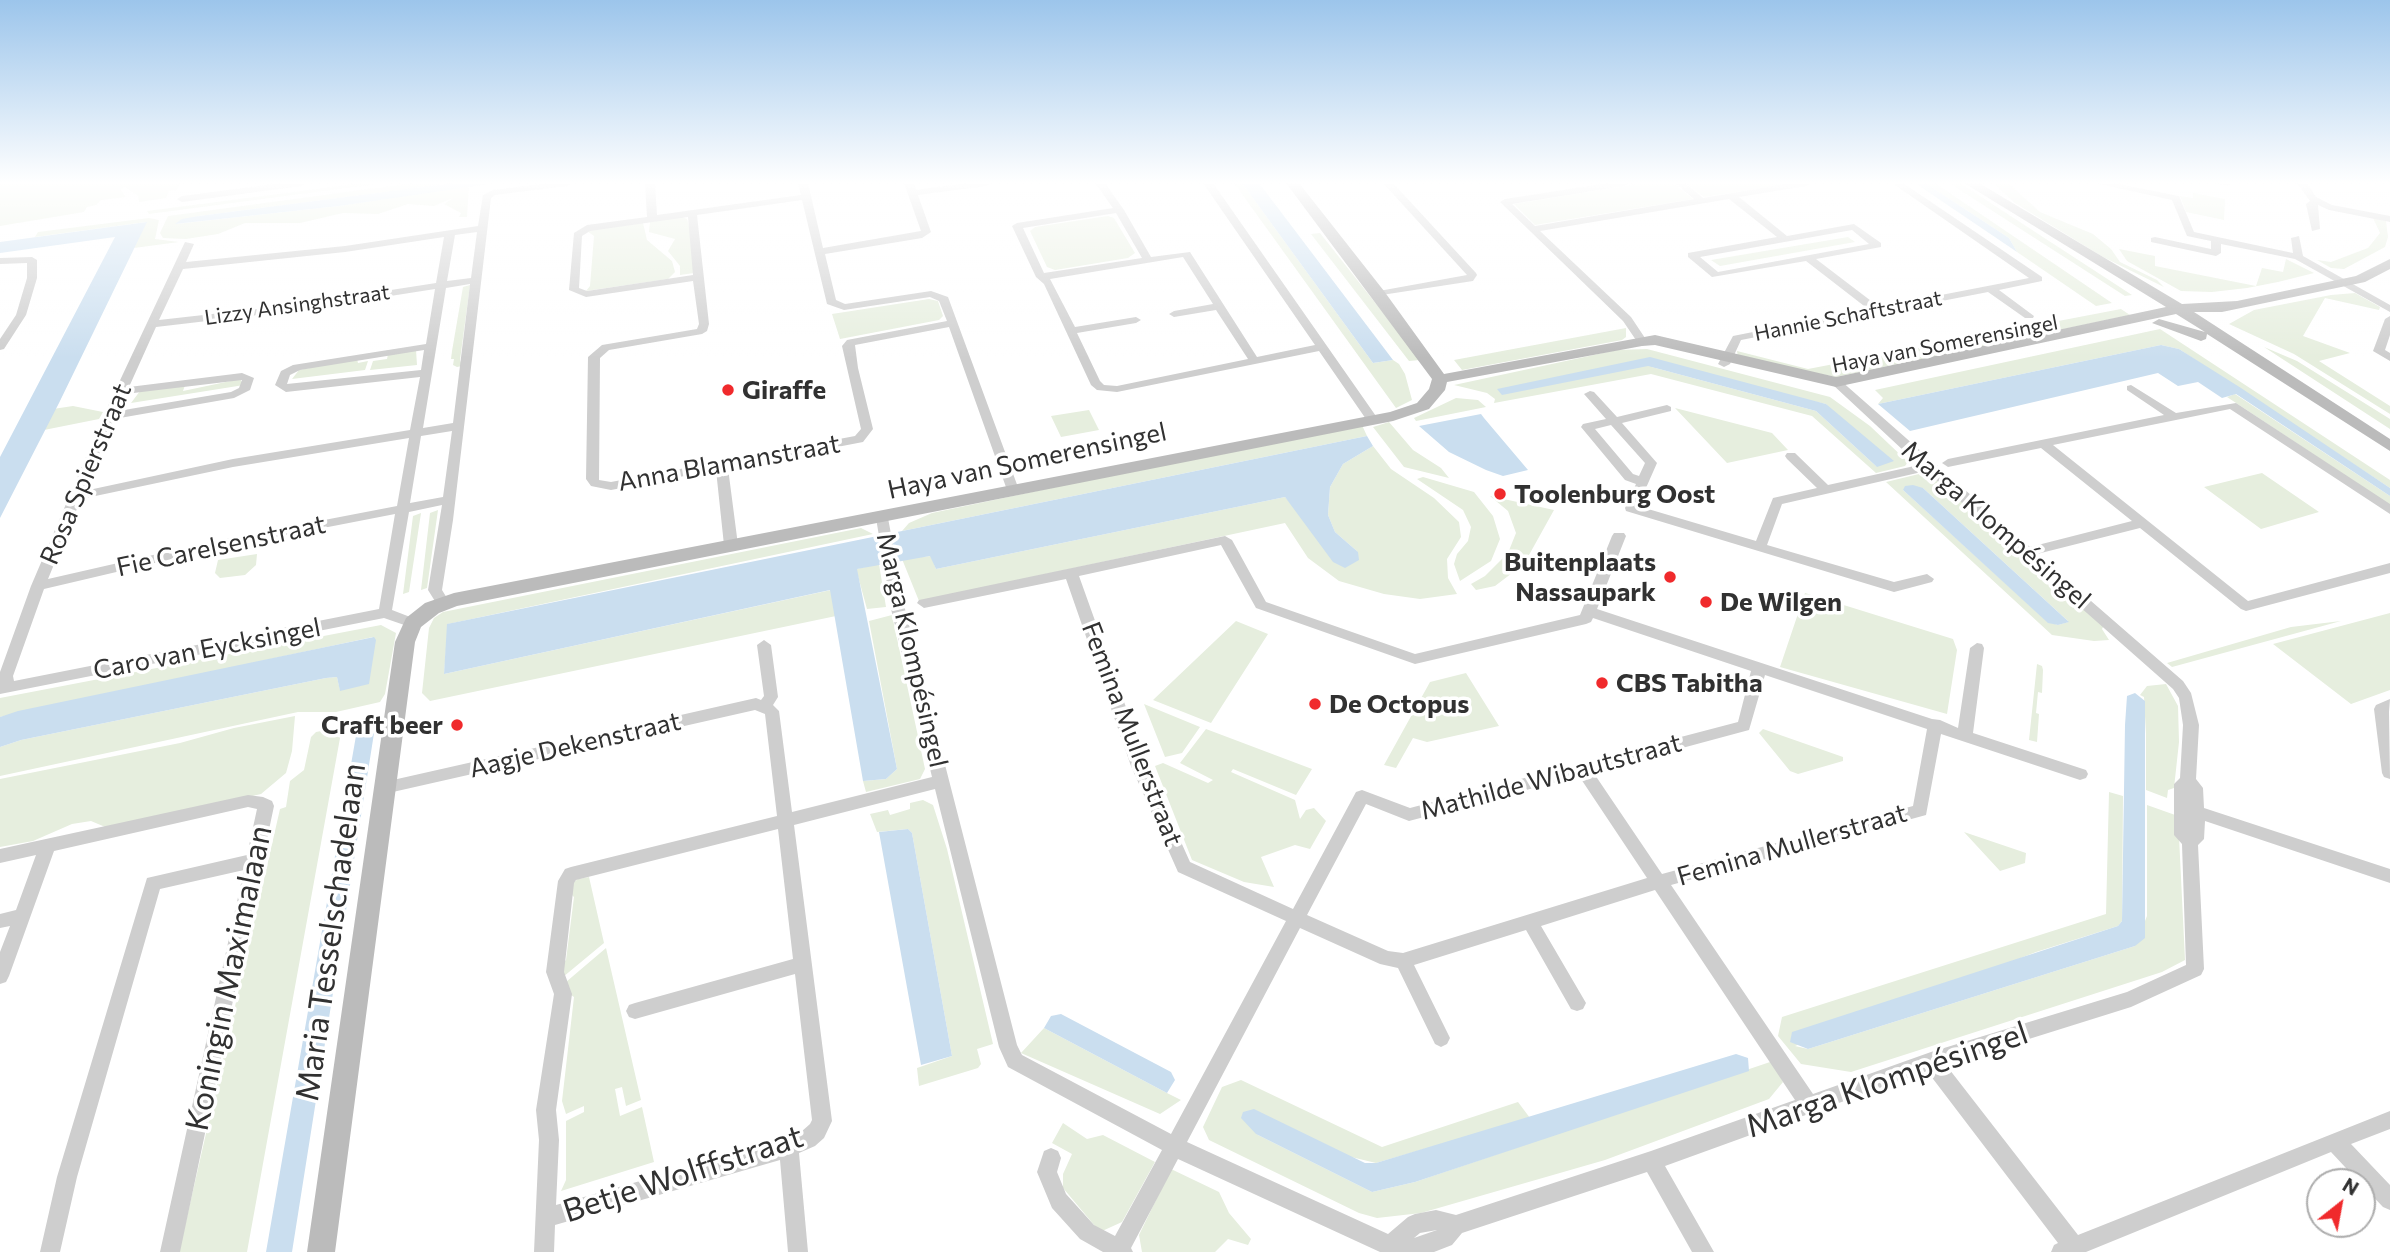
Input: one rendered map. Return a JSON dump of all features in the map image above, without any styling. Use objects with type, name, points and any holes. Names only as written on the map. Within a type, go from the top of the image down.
[{"type":"street","points":[[180,266],[395,241]]},
{"type":"street","points":[[413,623],[385,613],[449,241]]},
{"type":"street","points":[[443,603],[435,590],[480,241]]},
{"type":"street","points":[[577,241],[574,290],[586,294],[698,277],[695,241]]},
{"type":"street","points":[[817,241],[831,302],[844,307],[935,294],[944,299],[1013,490]]},
{"type":"street","points":[[819,252],[885,241]]},
{"type":"street","points":[[1024,241],[1041,276],[1048,282],[1095,383],[1101,388],[1117,389],[1323,347]]},
{"type":"street","points":[[1137,241],[1148,260]]},
{"type":"street","points":[[1249,241],[1372,419]]},
{"type":"street","points":[[1338,241],[1440,379]]},
{"type":"street","points":[[1379,294],[1469,279],[1472,275],[1441,241]]},
{"type":"street","points":[[1545,241],[1627,320],[1642,341]]},
{"type":"street","points":[[1765,241],[1692,255],[1716,275],[1877,245],[1872,241]]},
{"type":"street","name":"Hannie Schaftstraat","points":[[1725,361],[1737,338],[2038,279],[1983,241]]},
{"type":"street","points":[[2061,241],[2390,458]]},
{"type":"street","points":[[2162,241],[2216,253],[2216,241]]},
{"type":"street","points":[[2223,241],[2298,257],[2390,309]]},
{"type":"street","points":[[2296,241],[2298,257]]},
{"type":"street","name":"Rosa Spierstraat","points":[[4,687],[38,586],[121,391],[189,244]]},
{"type":"street","points":[[1041,276],[1186,254],[1255,362]]},
{"type":"street","points":[[1808,258],[1877,311]]},
{"type":"street","points":[[0,261],[32,260],[32,278],[25,305],[0,347]]},
{"type":"street","name":"Haya van Somerensingel","points":[[413,623],[443,603],[731,545],[884,526],[1013,490],[1372,419],[1423,406],[1437,390],[1440,379],[1461,378],[1642,341],[1725,361],[1825,390],[2368,277],[2390,263]]},
{"type":"street","name":"Anna Blamanstraat","points":[[698,277],[704,324],[702,331],[606,347],[594,357],[593,479],[601,486],[722,466],[853,441],[864,436],[867,429],[848,346],[857,339],[953,323]]},
{"type":"street","name":"Lizzy Ansinghstraat","points":[[153,324],[301,307],[475,280]]},
{"type":"street","points":[[1989,288],[2029,316]]},
{"type":"street","points":[[1174,314],[1220,306]]},
{"type":"street","points":[[2174,316],[2390,446]]},
{"type":"street","points":[[2390,319],[2379,351],[2390,358]]},
{"type":"street","points":[[1072,331],[1136,320]]},
{"type":"street","points":[[426,373],[286,389],[281,385],[285,373],[297,367],[431,345]]},
{"type":"street","points":[[110,416],[234,395],[244,390],[248,378],[242,376],[121,391]]},
{"type":"street","name":"Marga Klompésingel","points":[[884,526],[897,604],[1008,1046],[1015,1061],[1175,1146],[1391,1249],[1408,1251],[1445,1238],[1456,1225],[1651,1161],[1931,1061],[2131,999],[2195,969],[2190,841],[2196,839],[2189,810],[2195,788],[2188,781],[2191,725],[2186,696],[2178,685],[1839,386]]},
{"type":"street","points":[[2131,388],[2172,416]]},
{"type":"street","points":[[1590,394],[1651,463],[1631,508],[1895,587],[1927,579]]},
{"type":"street","points":[[1948,463],[2046,446],[2172,416],[2232,405],[2390,510]]},
{"type":"street","points":[[1643,482],[1629,477],[1587,428],[1667,409]]},
{"type":"street","points":[[78,496],[233,463],[458,426]]},
{"type":"street","points":[[2046,446],[2246,606],[2390,568]]},
{"type":"street","points":[[1791,456],[1826,490]]},
{"type":"street","points":[[722,466],[731,545]]},
{"type":"street","points":[[1760,547],[1777,501],[1930,466]]},
{"type":"street","name":"Fie Carelsenstraat","points":[[38,586],[210,546],[448,500]]},
{"type":"street","points":[[2029,552],[2142,523]]},
{"type":"street","points":[[924,603],[1226,540],[1261,605],[1415,659],[1586,619],[1619,536]]},
{"type":"street","name":"Femina Mullerstraat","points":[[1071,573],[1139,766],[1184,867],[1386,959],[1404,961],[1661,881],[1920,810],[1935,724]]},
{"type":"street","points":[[1588,611],[2080,774]]},
{"type":"street","name":"Caro van Eycksingel","points":[[4,687],[385,613]]},
{"type":"street","name":"Maria Tesselschadelaan","points":[[321,1252],[405,642],[413,623]]},
{"type":"street","points":[[764,645],[771,697],[765,705],[772,711],[786,823]]},
{"type":"street","points":[[1965,734],[1977,648]]},
{"type":"street","name":"Mathilde Wibautstraat","points":[[1175,1146],[1362,796],[1409,815],[1744,726],[1759,669]]},
{"type":"street","name":"Aagje Dekenstraat","points":[[384,788],[756,704],[765,705]]},
{"type":"street","points":[[2390,705],[2381,709],[2390,774]]},
{"type":"street","name":"Femina Mullerstraat","points":[[1582,768],[1661,881],[1810,1106]]},
{"type":"street","name":"Marga Klompésingel","points":[[544,1252],[549,1140],[546,1110],[563,994],[555,972],[566,881],[571,874],[786,823],[942,781]]},
{"type":"street","name":"Koningin Maximalaan","points":[[0,856],[47,848],[252,800],[265,806],[256,860],[170,1252]]},
{"type":"street","points":[[2189,810],[2390,876]]},
{"type":"street","name":"Betje Wolffstraat","points":[[546,1217],[789,1148],[808,1139],[822,1122],[786,823]]},
{"type":"street","points":[[0,976],[47,848]]},
{"type":"street","points":[[50,1252],[67,1177],[153,883],[256,860]]},
{"type":"street","points":[[0,922],[22,916]]},
{"type":"street","points":[[1531,922],[1577,1003]]},
{"type":"street","points":[[1404,961],[1441,1038]]},
{"type":"street","points":[[635,1010],[802,964]]},
{"type":"street","points":[[1931,1061],[2068,1250],[2390,1120]]},
{"type":"street","points":[[2334,1141],[2390,1200]]},
{"type":"street","points":[[1051,1158],[1047,1172],[1059,1201],[1087,1232],[1121,1251],[1175,1146]]},
{"type":"street","points":[[789,1148],[798,1252]]},
{"type":"street","points":[[1651,1161],[1704,1252]]},
{"type":"green space","points":[[137,241],[179,242],[134,248]]},
{"type":"green space","points":[[594,241],[649,241],[672,261],[675,272],[668,279],[586,291],[590,286]]},
{"type":"green space","points":[[674,241],[691,241],[694,273],[680,275],[680,266],[668,251]]},
{"type":"green space","points":[[1035,241],[1128,241],[1135,253],[1128,258],[1055,270],[1047,267]]},
{"type":"green space","points":[[1276,241],[1285,241],[1373,363],[1393,360],[1399,364],[1405,374],[1412,400],[1396,408]]},
{"type":"green space","points":[[1317,241],[1327,241],[1420,360],[1409,361]]},
{"type":"green space","points":[[1822,241],[1855,242],[1720,266],[1711,260]]},
{"type":"green space","points":[[2011,241],[2021,241],[2112,303],[2096,306],[2017,252]]},
{"type":"green space","points":[[2040,241],[2050,241],[2132,295],[2125,296]]},
{"type":"green space","points":[[2078,241],[2102,241],[2120,262],[2157,280],[2164,287]]},
{"type":"green space","points":[[2373,241],[2387,241],[2385,247],[2344,269],[2331,268],[2317,260],[2331,262],[2368,248]]},
{"type":"green space","points":[[2119,249],[2155,256],[2155,266],[2256,286],[2262,268],[2283,272],[2286,259],[2314,273],[2278,282],[2247,288],[2212,292],[2181,291],[2127,261]]},
{"type":"green space","points":[[470,285],[460,360],[462,366],[457,367],[453,365],[454,359],[451,359],[452,351],[463,287]]},
{"type":"green space","points":[[2355,293],[2380,307],[2379,310],[2325,298],[2303,336],[2350,353],[2319,361],[2390,406],[2390,414],[2294,354],[2229,324],[2254,310],[2331,295]]},
{"type":"green space","points":[[929,299],[938,301],[943,316],[939,320],[840,339],[832,314]]},
{"type":"green space","points":[[2121,309],[2130,315],[1836,377],[1738,357],[1737,351],[1808,369]]},
{"type":"green space","points":[[1626,328],[1626,337],[1622,340],[1462,370],[1454,360]]},
{"type":"green space","points":[[2160,329],[2390,480],[2390,488],[2179,349],[2161,345],[1878,404],[1883,398],[1875,390]]},
{"type":"green space","points":[[2264,347],[2297,361],[2390,419],[2390,429]]},
{"type":"green space","points":[[1647,349],[1830,397],[1870,426],[1908,462],[1905,466],[1876,473],[1812,416],[1651,374],[1494,403],[1495,399],[1487,393],[1454,385],[1617,350]],"holes":[[[1648,366],[1826,404],[1877,467],[1816,411]]]},
{"type":"green space","points":[[416,350],[417,365],[370,370],[373,361],[387,359],[388,354]]},
{"type":"green space","points":[[357,359],[358,363],[368,361],[365,370],[292,379],[299,370]]},
{"type":"green space","points":[[240,379],[244,385],[131,403],[140,391],[185,385],[183,391]]},
{"type":"green space","points":[[2235,394],[2390,496],[2390,505],[2227,397]]},
{"type":"green space","points":[[1456,398],[1478,400],[1486,407],[1416,421],[1414,418]]},
{"type":"green space","points":[[73,406],[103,412],[99,419],[44,430],[53,409]]},
{"type":"green space","points":[[1675,408],[1772,433],[1788,450],[1727,463]]},
{"type":"green space","points":[[1089,410],[1099,430],[1061,437],[1051,416]]},
{"type":"green space","points":[[1389,422],[1413,450],[1441,468],[1449,478],[1404,467],[1373,427]]},
{"type":"green space","points":[[1361,423],[1367,436],[902,531],[909,523],[932,513]]},
{"type":"green space","points":[[1373,446],[1391,469],[1434,498],[1459,522],[1461,537],[1447,559],[1448,578],[1457,594],[1420,599],[1384,594],[1339,581],[1308,558],[1285,523],[919,601],[902,559],[931,556],[936,569],[1285,497],[1298,511],[1358,552],[1335,532],[1328,515],[1330,487],[1343,464]]},
{"type":"green space","points":[[2262,473],[2319,512],[2261,529],[2204,487]]},
{"type":"green space","points":[[1919,474],[1932,477],[1951,490],[1993,527],[1991,533],[2001,541],[2012,543],[2021,557],[2033,561],[2105,623],[2102,629],[2109,640],[2094,641],[2052,635],[1886,482]],"holes":[[[1923,488],[2068,621],[2058,625],[2048,622],[1903,490]]]},
{"type":"green space","points":[[1423,477],[1474,492],[1493,516],[1500,539],[1491,561],[1460,581],[1454,564],[1457,554],[1468,541],[1471,527],[1463,510],[1417,479]]},
{"type":"green space","points":[[1490,496],[1554,510],[1524,564],[1495,586],[1476,590],[1471,584],[1485,576],[1508,553],[1516,533],[1508,511]]},
{"type":"green space","points":[[438,510],[427,588],[421,590],[430,513]]},
{"type":"green space","points":[[421,513],[409,592],[403,594],[413,516]]},
{"type":"green space","points":[[861,528],[873,534],[448,624],[444,674],[831,590],[836,616],[430,701],[422,693],[429,628],[434,618],[443,612]]},
{"type":"green space","points":[[257,554],[256,565],[245,575],[220,578],[215,573],[218,560]]},
{"type":"green space","points":[[879,564],[886,607],[867,609],[856,569]]},
{"type":"green space","points":[[1805,593],[1953,639],[1957,650],[1947,714],[1780,667]]},
{"type":"green space","points":[[2390,613],[2390,690],[2351,704],[2273,644]]},
{"type":"green space","points":[[892,615],[925,769],[920,779],[866,792],[863,781],[886,779],[897,769],[869,621]]},
{"type":"green space","points":[[1236,621],[1268,634],[1211,723],[1153,700]]},
{"type":"green space","points":[[2341,621],[2172,667],[2167,663],[2291,627]]},
{"type":"green space","points":[[381,625],[396,633],[385,694],[380,702],[336,712],[298,712],[0,776],[0,747],[21,740],[326,678],[337,677],[340,690],[373,637],[0,717],[0,698]]},
{"type":"green space","points":[[2037,664],[2042,666],[2043,670],[2042,693],[2038,692],[2036,713],[2039,714],[2037,742],[2029,740]]},
{"type":"green space","points":[[1466,673],[1499,726],[1427,742],[1413,738],[1396,768],[1384,765],[1430,682]]},
{"type":"green space","points":[[2166,684],[2178,706],[2179,742],[2174,788],[2168,790],[2167,798],[2146,790],[2144,697],[2140,695],[2147,686]]},
{"type":"green space","points":[[1144,704],[1200,727],[1182,753],[1165,757]]},
{"type":"green space","points":[[295,716],[292,751],[286,773],[261,794],[110,829],[91,821],[72,824],[33,841],[0,847],[0,779],[180,743],[234,728]]},
{"type":"green space","points":[[342,727],[247,1252],[179,1252],[280,809],[286,807],[290,781],[304,770],[311,737],[316,732]]},
{"type":"green space","points":[[1206,729],[1312,769],[1296,795],[1233,769],[1231,772],[1295,800],[1300,819],[1306,810],[1314,808],[1326,821],[1310,849],[1295,845],[1261,857],[1274,887],[1244,882],[1192,860],[1155,766],[1163,763],[1208,783],[1213,780],[1180,763]]},
{"type":"green space","points":[[1763,729],[1843,757],[1843,761],[1798,774],[1790,771],[1759,733]]},
{"type":"green space","points":[[2109,792],[2123,796],[2122,921],[2118,926],[2036,952],[1795,1046],[1808,1049],[2135,946],[2147,916],[2147,805],[2178,816],[2185,960],[2162,972],[1851,1072],[1801,1064],[1778,1036],[1782,1017],[2106,914]]},
{"type":"green space","points":[[923,800],[933,805],[947,849],[993,1044],[977,1049],[981,1064],[978,1068],[919,1086],[917,1068],[952,1056],[912,833],[908,829],[877,832],[870,814],[888,810],[890,815],[910,809],[910,803]]},
{"type":"green space","points":[[1964,832],[2026,853],[2025,863],[2000,871]]},
{"type":"green space","points":[[589,877],[604,943],[563,977],[561,965],[566,960],[574,897],[569,892],[570,885],[578,879]]},
{"type":"green space","points":[[606,948],[641,1100],[626,1106],[622,1087],[615,1089],[620,1116],[642,1107],[654,1162],[561,1191],[566,1180],[566,1121],[584,1112],[584,1106],[566,1114],[562,1101],[574,997],[568,993],[566,982]]},
{"type":"green space","points":[[1044,1028],[1181,1100],[1160,1114],[1021,1053]]},
{"type":"green space","points":[[1773,1061],[1783,1082],[1769,1099],[1605,1160],[1421,1213],[1377,1218],[1359,1213],[1209,1140],[1203,1127],[1222,1087],[1241,1080],[1382,1147],[1518,1102],[1530,1118],[1376,1163],[1256,1134],[1372,1192],[1415,1182]]},
{"type":"green space","points":[[1063,1123],[1087,1139],[1103,1135],[1155,1162],[1122,1222],[1100,1232],[1063,1188],[1063,1174],[1072,1154],[1052,1143]]},
{"type":"green space","points":[[1171,1169],[1219,1192],[1229,1213],[1251,1239],[1248,1245],[1228,1239],[1215,1252],[1142,1252],[1139,1235]]},
{"type":"water","points":[[4,241],[83,241],[0,253],[0,242]]},
{"type":"water","points":[[113,241],[138,241],[0,518],[0,457]]},
{"type":"water","points":[[1285,241],[1303,241],[1393,360],[1373,363]]},
{"type":"water","points":[[2001,241],[2011,241],[2017,252]]},
{"type":"water","points":[[2161,345],[2179,349],[2241,388],[2390,488],[2390,496],[2236,394],[2222,398],[2198,382],[2178,386],[2158,373],[1910,431],[1878,404]]},
{"type":"water","points":[[1650,357],[1826,404],[1894,461],[1877,467],[1816,411],[1648,366],[1502,395],[1497,389]]},
{"type":"water","points":[[1481,414],[1528,470],[1503,476],[1486,470],[1449,452],[1419,426]]},
{"type":"water","points":[[1367,436],[1373,446],[1343,464],[1330,487],[1328,515],[1335,532],[1358,552],[1359,560],[1345,568],[1333,562],[1285,497],[936,569],[930,556],[857,569],[897,769],[886,779],[863,781],[830,590],[444,674],[447,624]]},
{"type":"water","points":[[1905,486],[1923,488],[2069,622],[2058,625],[2048,623],[1903,490]]},
{"type":"water","points":[[374,637],[376,640],[369,684],[340,691],[337,677],[326,678],[21,740],[0,747],[0,717],[18,711]]},
{"type":"water","points":[[2135,693],[2145,701],[2145,938],[2135,946],[1808,1049],[1790,1042],[1792,1032],[2118,926],[2122,921],[2127,696]]},
{"type":"water","points":[[375,727],[292,1252],[266,1252],[357,730]]},
{"type":"water","points":[[908,829],[912,833],[952,1056],[921,1065],[879,832]]},
{"type":"water","points":[[1061,1014],[1171,1072],[1175,1080],[1167,1093],[1044,1028],[1051,1016]]},
{"type":"water","points":[[1736,1054],[1748,1058],[1749,1071],[1415,1182],[1372,1192],[1256,1134],[1241,1118],[1243,1112],[1254,1109],[1365,1163],[1376,1163]]},
{"type":"place","name":"Giraffe","points":[[728,390]]},
{"type":"place","name":"Toolenburg Oost","points":[[1500,494]]},
{"type":"place","name":"Buitenplaats Nassaupark","points":[[1670,577]]},
{"type":"place","name":"De Wilgen","points":[[1706,602]]},
{"type":"place","name":"CBS Tabitha","points":[[1602,683]]},
{"type":"place","name":"De Octopus","points":[[1315,704]]},
{"type":"place","name":"Craft beer","points":[[457,725]]}]
